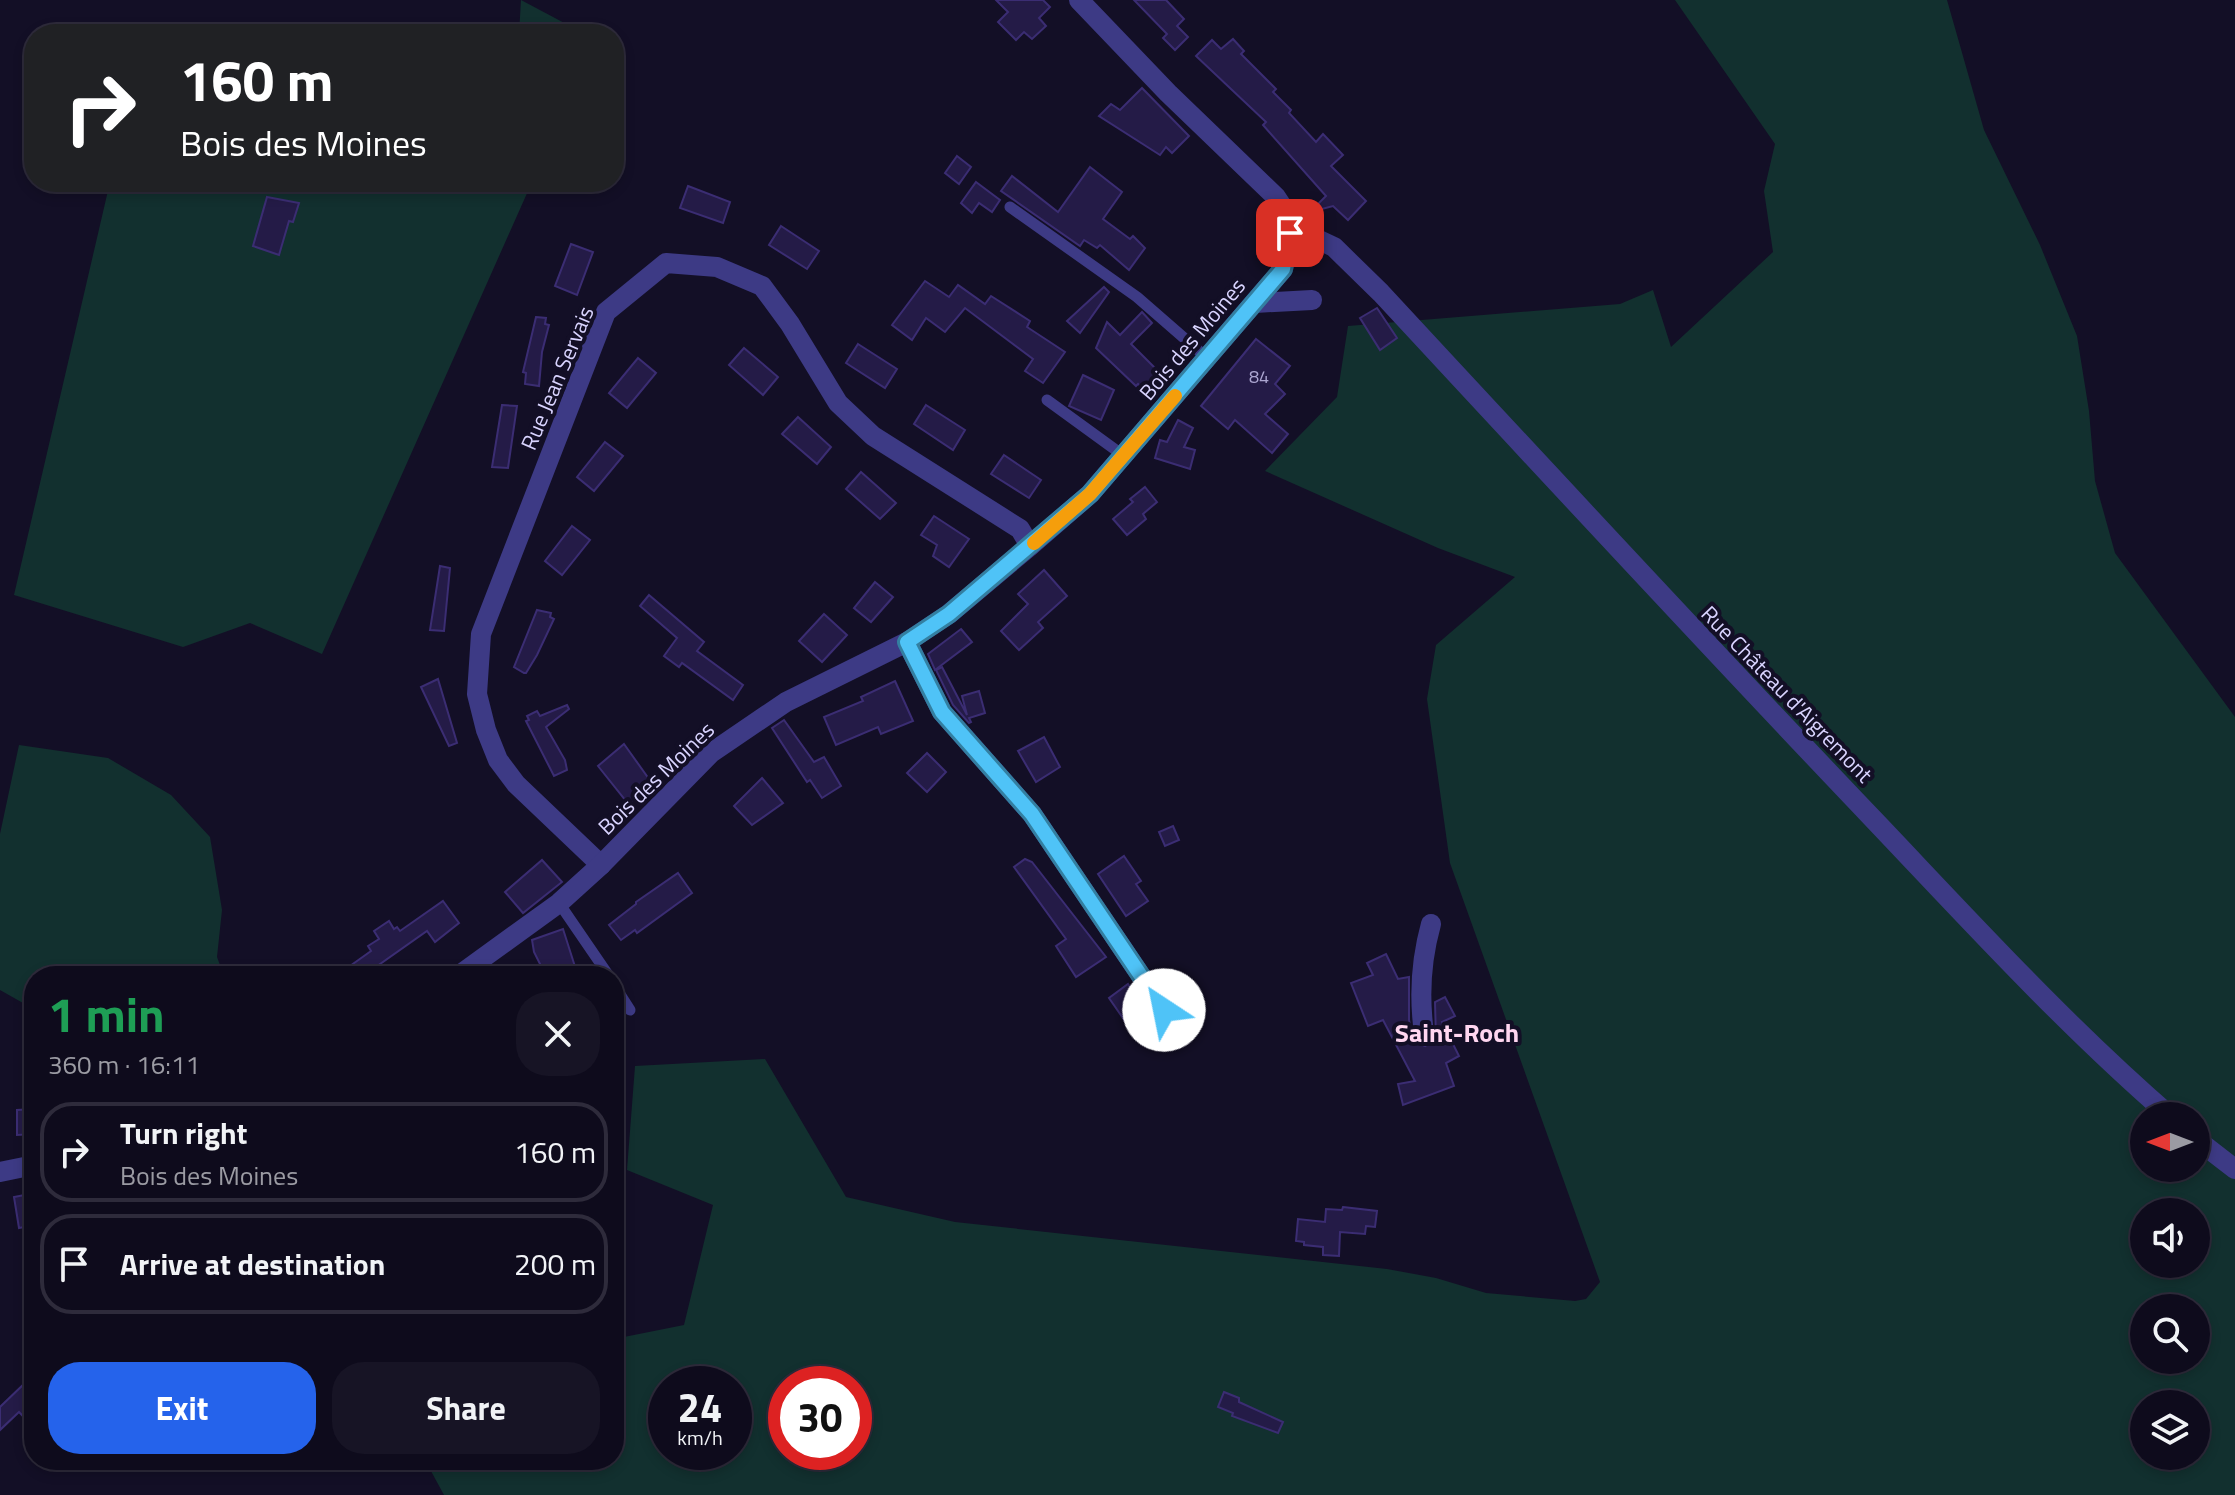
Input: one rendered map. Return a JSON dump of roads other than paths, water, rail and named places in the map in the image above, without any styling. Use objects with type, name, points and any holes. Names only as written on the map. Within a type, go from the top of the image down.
[{"type":"street","points":[[1079,0],[1168,93],[1276,197],[1290,218],[1290,233]]},
{"type":"street","name":"Rue Château d'Aigremont","points":[[1290,233],[1317,239],[1334,247],[1381,293],[1711,650],[2062,1015],[2155,1102]]},
{"type":"street","name":"Bois des Moines","points":[[472,966],[559,903],[601,865],[711,753],[786,702],[907,642],[949,614],[1090,494],[1283,269],[1290,233]]},
{"type":"street","name":"Rue Jean Servais","points":[[601,865],[516,784],[498,760],[477,694],[481,634],[606,312],[666,263],[717,267],[762,286],[790,324],[838,403],[873,436],[1020,529],[1030,546]]},
{"type":"street","points":[[1255,303],[1312,300]]},
{"type":"street","points":[[907,642],[942,712],[1032,814],[1164,1010]]},
{"type":"street","points":[[1424,1033],[1420,1006],[1425,945],[1431,924]]},
{"type":"street","points":[[2210,1150],[2235,1169]]},
{"type":"street","points":[[0,1172],[24,1167]]},
{"type":"lane","points":[[1010,207],[1137,297],[1207,358]]},
{"type":"lane","points":[[1047,400],[1124,456]]},
{"type":"lane","points":[[559,903],[602,966]]},
{"type":"lane","points":[[624,1001],[630,1010]]},
{"type":"district","name":"Saint-Roch","points":[[1457,1033]]}]
